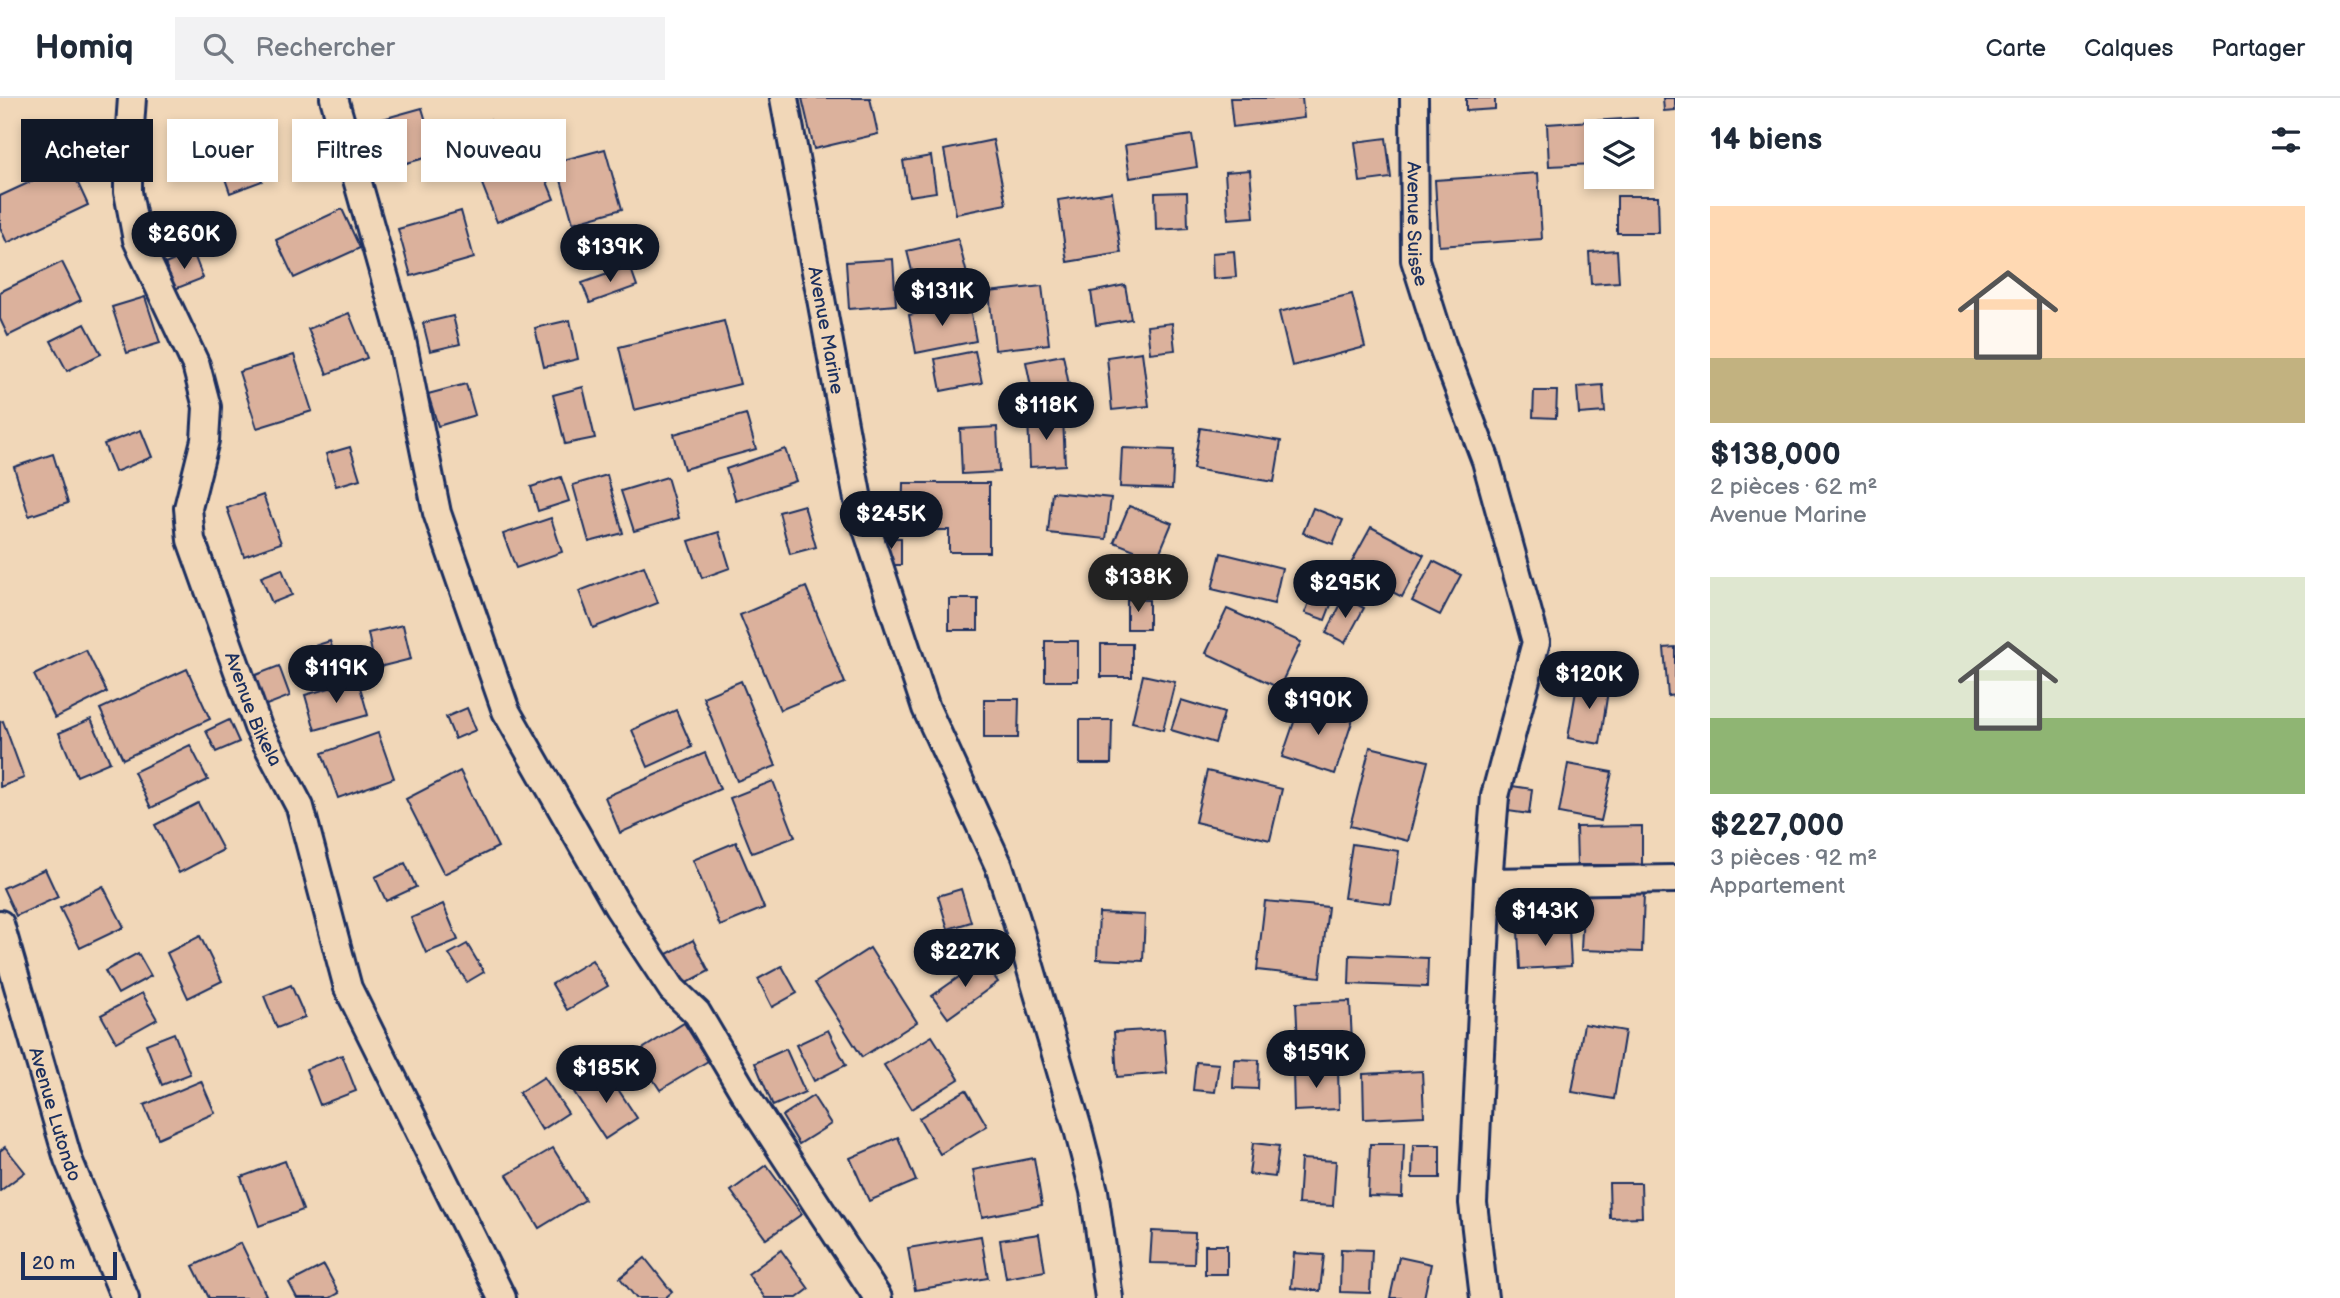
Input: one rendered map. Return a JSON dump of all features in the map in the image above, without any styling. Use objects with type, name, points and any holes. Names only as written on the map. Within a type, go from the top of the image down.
[{"type":"street","name":"Avenue Bikela","points":[[132,98],[128,192],[137,240],[196,365],[207,407],[205,440],[188,508],[191,540],[258,727],[300,807],[348,988],[502,1298]]},
{"type":"street","points":[[334,98],[401,335],[437,513],[506,711],[618,907],[672,989],[697,1013],[746,1096],[878,1298]]},
{"type":"street","name":"Avenue Marine","points":[[784,98],[859,505],[926,708],[999,866],[1017,922],[1079,1129],[1094,1191],[1110,1298]]},
{"type":"street","name":"Avenue Suisse","points":[[1414,98],[1415,260],[1442,345],[1486,461],[1536,642],[1494,796],[1474,1203],[1484,1298]]},
{"type":"street","points":[[1488,883],[1675,879]]},
{"type":"street","name":"Avenue Lutondo","points":[[0,924],[68,1159],[125,1298]]},
{"type":"building","points":[[802,98],[870,98],[878,134],[814,149]]},
{"type":"building","points":[[1230,98],[1302,98],[1304,118],[1233,127]]},
{"type":"building","points":[[1466,98],[1495,98],[1495,109],[1466,111]]},
{"type":"building","points":[[1663,98],[1675,98],[1675,110],[1664,111]]},
{"type":"building","points":[[422,108],[425,119],[421,119],[421,159],[407,163],[407,119],[383,119]]},
{"type":"building","points":[[1584,122],[1584,165],[1549,166],[1547,124]]},
{"type":"building","points":[[1192,135],[1197,167],[1130,178],[1125,145]]},
{"type":"building","points":[[1386,138],[1391,178],[1360,182],[1355,142]]},
{"type":"building","points":[[993,140],[1006,204],[956,214],[944,150]]},
{"type":"building","points":[[605,149],[622,209],[573,223],[562,182],[566,182],[566,159]]},
{"type":"building","points":[[931,156],[936,192],[909,196],[903,161]]},
{"type":"building","points":[[1250,170],[1254,217],[1228,219],[1225,172]]},
{"type":"building","points":[[1538,173],[1542,239],[1439,246],[1435,180]]},
{"type":"building","points":[[30,182],[77,182],[88,205],[7,243],[0,227],[0,196]]},
{"type":"building","points":[[226,182],[259,182],[230,193]]},
{"type":"building","points":[[547,182],[554,199],[497,222],[482,184]]},
{"type":"building","points":[[1112,192],[1121,253],[1067,262],[1058,200]]},
{"type":"building","points":[[1187,192],[1188,228],[1156,230],[1155,193]]},
{"type":"building","points":[[1617,196],[1658,196],[1659,233],[1617,233]]},
{"type":"building","points":[[342,209],[360,248],[294,278],[276,240]]},
{"type":"building","points":[[461,211],[474,258],[411,276],[398,229]]},
{"type":"building","points":[[958,239],[969,282],[918,295],[907,251]]},
{"type":"building","points":[[1617,250],[1619,282],[1591,284],[1589,252]]},
{"type":"building","points":[[1234,251],[1236,277],[1213,279],[1212,253]]},
{"type":"building","points":[[193,252],[203,278],[175,289],[165,264]]},
{"type":"building","points":[[893,259],[896,305],[849,309],[846,262]]},
{"type":"building","points":[[62,262],[81,300],[8,336],[0,319],[0,292]]},
{"type":"building","points":[[630,266],[637,286],[590,303],[582,283]]},
{"type":"building","points":[[1125,285],[1131,319],[1096,325],[1091,292]]},
{"type":"building","points":[[1042,286],[1049,344],[995,350],[989,292]]},
{"type":"building","points":[[1352,294],[1365,347],[1292,366],[1279,312]]},
{"type":"building","points":[[145,297],[160,343],[127,353],[112,307]]},
{"type":"building","points":[[969,303],[976,341],[916,353],[909,315]]},
{"type":"building","points":[[349,313],[367,358],[327,374],[308,329]]},
{"type":"building","points":[[453,316],[460,344],[430,351],[423,323]]},
{"type":"building","points":[[570,320],[578,359],[544,367],[535,328]]},
{"type":"building","points":[[724,321],[740,384],[634,410],[619,347]]},
{"type":"building","points":[[1172,323],[1175,350],[1150,353],[1147,326]]},
{"type":"building","points":[[85,324],[101,354],[67,371],[51,341]]},
{"type":"building","points":[[975,351],[982,383],[941,391],[935,359]]},
{"type":"building","points":[[1142,352],[1149,406],[1112,410],[1107,357]]},
{"type":"building","points":[[294,355],[312,411],[257,428],[239,372]]},
{"type":"building","points":[[1063,355],[1069,385],[1032,391],[1026,362]]},
{"type":"building","points":[[466,384],[475,415],[438,426],[428,394]]},
{"type":"building","points":[[1603,385],[1605,412],[1579,414],[1577,387]]},
{"type":"building","points":[[583,387],[595,438],[565,444],[553,395]]},
{"type":"building","points":[[1534,391],[1557,391],[1556,418],[1533,417]]},
{"type":"building","points":[[746,414],[756,449],[684,469],[674,434]]},
{"type":"building","points":[[1063,416],[1065,465],[1030,467],[1028,418]]},
{"type":"building","points":[[997,427],[999,472],[962,474],[960,429]]},
{"type":"building","points":[[1200,428],[1281,441],[1274,482],[1193,469]]},
{"type":"building","points":[[141,430],[152,457],[115,472],[104,444]]},
{"type":"building","points":[[350,447],[360,479],[336,486],[326,454]]},
{"type":"building","points":[[1122,448],[1174,450],[1172,489],[1120,487]]},
{"type":"building","points":[[785,449],[796,481],[736,501],[726,469]]},
{"type":"building","points":[[53,454],[68,503],[29,516],[14,467]]},
{"type":"building","points":[[607,475],[623,533],[589,542],[573,485]]},
{"type":"building","points":[[561,477],[569,501],[538,511],[531,487]]},
{"type":"building","points":[[667,477],[679,518],[634,531],[621,491]]},
{"type":"building","points":[[903,483],[989,483],[989,552],[949,552],[949,530],[902,530]]},
{"type":"building","points":[[1052,492],[1111,498],[1106,539],[1048,533]]},
{"type":"building","points":[[263,495],[281,543],[244,556],[227,508]]},
{"type":"building","points":[[804,505],[816,547],[790,554],[779,512]]},
{"type":"building","points":[[1129,506],[1172,523],[1157,559],[1114,542]]},
{"type":"building","points":[[1313,508],[1343,520],[1333,544],[1303,533]]},
{"type":"building","points":[[551,518],[562,552],[516,568],[503,534]]},
{"type":"building","points":[[1371,527],[1424,555],[1402,597],[1348,569]]},
{"type":"building","points":[[719,532],[730,568],[702,578],[689,541]]},
{"type":"building","points":[[881,538],[901,538],[901,565],[882,565]]},
{"type":"building","points":[[1221,553],[1282,568],[1274,604],[1212,589]]},
{"type":"building","points":[[1433,561],[1461,575],[1440,615],[1412,601]]},
{"type":"building","points":[[644,566],[658,603],[593,628],[579,591]]},
{"type":"building","points":[[282,569],[292,595],[272,603],[261,577]]},
{"type":"building","points":[[1317,582],[1337,589],[1325,620],[1305,613]]},
{"type":"building","points":[[806,587],[845,683],[780,710],[740,615]]},
{"type":"building","points":[[1344,598],[1364,608],[1345,643],[1326,633]]},
{"type":"building","points":[[949,599],[978,599],[978,630],[949,630]]},
{"type":"building","points":[[1127,599],[1149,600],[1149,629],[1127,629]]},
{"type":"building","points":[[1227,609],[1301,642],[1279,688],[1206,653]]},
{"type":"building","points":[[403,625],[411,659],[375,668],[368,633]]},
{"type":"building","points":[[330,641],[337,663],[300,676],[293,653]]},
{"type":"building","points":[[1045,641],[1078,641],[1078,681],[1045,681]]},
{"type":"building","points":[[1101,644],[1132,644],[1132,677],[1101,677]]},
{"type":"building","points":[[1675,647],[1675,695],[1668,696],[1664,648]]},
{"type":"building","points":[[86,650],[107,692],[55,718],[34,675]]},
{"type":"building","points":[[279,666],[290,696],[264,706],[253,676]]},
{"type":"building","points":[[187,669],[210,719],[123,759],[100,709]]},
{"type":"building","points":[[1143,675],[1175,682],[1163,730],[1132,722]]},
{"type":"building","points":[[1578,679],[1609,684],[1600,744],[1568,738]]},
{"type":"building","points":[[358,680],[368,715],[315,730],[305,695]]},
{"type":"building","points":[[741,681],[776,766],[737,781],[703,697]]},
{"type":"building","points":[[984,699],[1019,699],[1018,738],[984,738]]},
{"type":"building","points":[[1302,699],[1354,716],[1335,774],[1282,757]]},
{"type":"building","points":[[1181,700],[1224,713],[1215,743],[1171,730]]},
{"type":"building","points":[[467,708],[476,730],[455,739],[446,717]]},
{"type":"building","points":[[676,710],[692,747],[648,767],[632,730]]},
{"type":"building","points":[[91,719],[110,762],[77,776],[59,733]]},
{"type":"building","points":[[229,720],[239,742],[216,752],[206,731]]},
{"type":"building","points":[[1080,720],[1112,720],[1111,764],[1080,764]]},
{"type":"building","points":[[3,721],[24,778],[0,787],[0,722]]},
{"type":"building","points":[[378,733],[394,778],[338,798],[322,753]]},
{"type":"building","points":[[190,745],[208,780],[151,808],[134,772]]},
{"type":"building","points":[[1370,747],[1428,761],[1408,841],[1350,826]]},
{"type":"building","points":[[705,753],[720,789],[620,833],[605,797]]},
{"type":"building","points":[[1568,764],[1612,772],[1601,821],[1559,813]]},
{"type":"building","points":[[460,771],[498,847],[444,874],[406,799]]},
{"type":"building","points":[[1207,771],[1282,789],[1270,840],[1195,822]]},
{"type":"building","points":[[773,781],[795,837],[752,853],[730,798]]},
{"type":"building","points":[[1512,786],[1532,789],[1529,814],[1508,811]]},
{"type":"building","points":[[198,803],[223,850],[179,873],[155,825]]},
{"type":"building","points":[[1642,826],[1642,865],[1577,865],[1576,827]]},
{"type":"building","points":[[736,842],[764,908],[720,926],[693,860]]},
{"type":"building","points":[[1352,844],[1399,851],[1391,904],[1344,898]]},
{"type":"building","points":[[405,863],[416,887],[386,901],[375,877]]},
{"type":"building","points":[[45,869],[58,897],[16,916],[3,888]]},
{"type":"building","points":[[103,886],[124,927],[80,948],[60,908]]},
{"type":"building","points":[[961,889],[971,922],[948,929],[938,896]]},
{"type":"building","points":[[1584,890],[1644,892],[1642,952],[1581,950]]},
{"type":"building","points":[[1265,901],[1328,907],[1320,977],[1257,970]]},
{"type":"building","points":[[443,904],[458,940],[426,953],[411,918]]},
{"type":"building","points":[[1099,913],[1145,915],[1143,961],[1097,959]]},
{"type":"building","points":[[1569,927],[1571,966],[1520,969],[1518,931]]},
{"type":"building","points":[[200,936],[222,981],[188,998],[167,953]]},
{"type":"building","points":[[693,940],[709,971],[681,986],[665,955]]},
{"type":"building","points":[[467,944],[484,972],[467,982],[449,954]]},
{"type":"building","points":[[870,948],[917,1022],[862,1057],[815,983]]},
{"type":"building","points":[[138,953],[151,976],[118,994],[105,971]]},
{"type":"building","points":[[1350,955],[1428,958],[1427,987],[1349,984]]},
{"type":"building","points":[[592,960],[608,986],[567,1010],[552,984]]},
{"type":"building","points":[[983,960],[998,982],[948,1018],[932,996]]},
{"type":"building","points":[[782,966],[797,993],[772,1007],[758,979]]},
{"type":"building","points":[[291,985],[305,1017],[277,1028],[264,996]]},
{"type":"building","points":[[142,993],[157,1019],[116,1042],[101,1015]]},
{"type":"building","points":[[1350,1001],[1352,1042],[1298,1045],[1296,1003]]},
{"type":"building","points":[[684,1023],[708,1061],[660,1090],[636,1053]]},
{"type":"building","points":[[1584,1024],[1625,1031],[1614,1099],[1572,1092]]},
{"type":"building","points":[[1164,1029],[1167,1073],[1117,1077],[1114,1032]]},
{"type":"building","points":[[828,1030],[846,1065],[814,1081],[796,1045]]},
{"type":"building","points":[[174,1033],[190,1074],[162,1085],[146,1044]]},
{"type":"building","points":[[932,1036],[959,1079],[911,1109],[884,1065]]},
{"type":"building","points":[[786,1049],[805,1092],[773,1106],[755,1063]]},
{"type":"building","points":[[342,1055],[356,1091],[320,1105],[306,1069]]},
{"type":"building","points":[[1234,1059],[1259,1060],[1258,1089],[1233,1088]]},
{"type":"building","points":[[1196,1062],[1219,1064],[1215,1092],[1193,1090]]},
{"type":"building","points":[[1338,1069],[1339,1109],[1294,1111],[1293,1071]]},
{"type":"building","points":[[606,1071],[637,1118],[605,1139],[574,1092]]},
{"type":"building","points":[[1422,1071],[1424,1116],[1364,1119],[1363,1074]]},
{"type":"building","points":[[544,1077],[568,1113],[542,1130],[519,1093]]},
{"type":"building","points":[[201,1081],[215,1113],[158,1138],[144,1105]]},
{"type":"building","points":[[966,1090],[987,1126],[940,1154],[919,1118]]},
{"type":"building","points":[[813,1096],[831,1124],[799,1144],[782,1116]]},
{"type":"building","points":[[898,1137],[916,1181],[869,1201],[850,1158]]},
{"type":"building","points":[[1253,1143],[1279,1146],[1275,1177],[1249,1174]]},
{"type":"building","points":[[1370,1144],[1404,1144],[1402,1197],[1368,1196]]},
{"type":"building","points":[[1413,1145],[1440,1145],[1440,1178],[1412,1178]]},
{"type":"building","points":[[5,1147],[25,1172],[0,1191],[0,1151]]},
{"type":"building","points":[[553,1148],[585,1200],[539,1228],[507,1175]]},
{"type":"building","points":[[1034,1158],[1042,1205],[982,1217],[973,1170]]},
{"type":"building","points":[[1301,1159],[1336,1161],[1333,1206],[1298,1204]]},
{"type":"building","points":[[285,1161],[303,1210],[259,1226],[241,1177]]},
{"type":"building","points":[[766,1165],[802,1214],[766,1239],[731,1191]]},
{"type":"building","points":[[1609,1183],[1641,1183],[1642,1217],[1610,1218]]},
{"type":"building","points":[[1152,1231],[1195,1233],[1194,1264],[1150,1263]]},
{"type":"building","points":[[1039,1234],[1045,1271],[1006,1278],[1000,1240]]},
{"type":"building","points":[[981,1236],[988,1278],[915,1290],[908,1248]]},
{"type":"building","points":[[241,1243],[266,1295],[259,1298],[209,1298],[193,1266]]},
{"type":"building","points":[[1205,1245],[1227,1245],[1227,1274],[1205,1274]]},
{"type":"building","points":[[1341,1249],[1372,1250],[1370,1293],[1340,1292]]},
{"type":"building","points":[[781,1250],[809,1289],[797,1298],[765,1298],[748,1274]]},
{"type":"building","points":[[1294,1253],[1324,1255],[1320,1291],[1291,1288]]},
{"type":"building","points":[[1399,1257],[1431,1264],[1424,1298],[1390,1298]]},
{"type":"building","points":[[645,1258],[672,1292],[665,1298],[636,1298],[620,1278]]},
{"type":"building","points":[[324,1265],[339,1293],[330,1298],[297,1298],[289,1283]]}]
